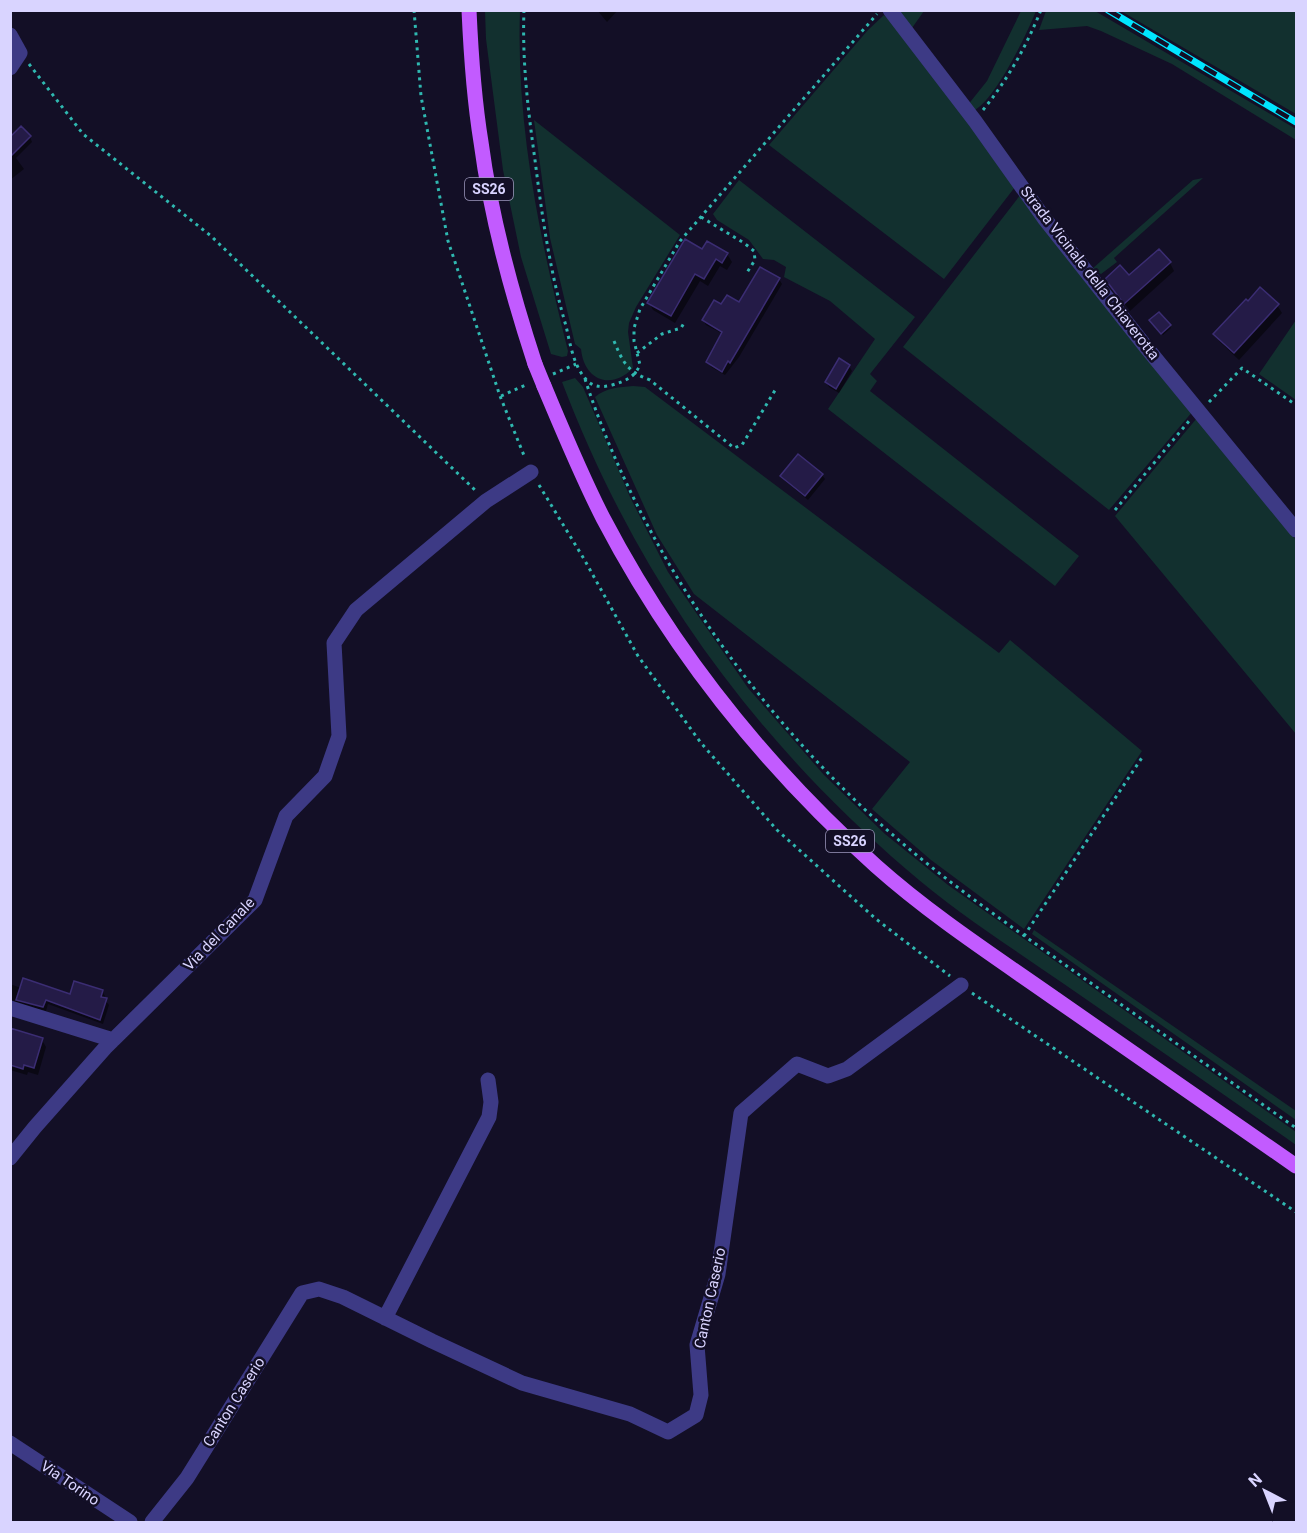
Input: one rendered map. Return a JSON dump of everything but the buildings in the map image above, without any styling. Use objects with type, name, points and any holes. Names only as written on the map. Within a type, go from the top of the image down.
[{"type":"main road","name":"SS26","points":[[469,10],[481,144],[495,222],[535,364],[581,472],[604,519],[664,621],[726,708],[759,748],[816,809],[877,867],[949,924],[1296,1166]]},
{"type":"street","name":"Strada Vicinale della Chiaverotta","points":[[890,10],[975,121],[1044,218],[1296,530]]},
{"type":"street","points":[[10,35],[20,53],[10,68]]},
{"type":"street","name":"Via del Canale","points":[[10,1158],[114,1040],[255,900],[286,816],[325,776],[339,736],[334,643],[356,610],[486,501],[531,472]]},
{"type":"street","name":"Canton Caserio","points":[[152,1522],[187,1478],[302,1293],[319,1289],[343,1297],[522,1383],[630,1414],[668,1432],[681,1425],[696,1414],[701,1395],[697,1345],[718,1275],[741,1113],[797,1064],[828,1076],[847,1069],[961,985]]},
{"type":"street","points":[[10,1008],[114,1040]]},
{"type":"street","points":[[385,1318],[489,1117],[491,1102],[488,1080]]},
{"type":"street","name":"Via Torino","points":[[10,1443],[130,1522]]},
{"type":"path","points":[[414,10],[421,96],[448,241],[500,396],[531,472]]},
{"type":"path","points":[[524,10],[524,82],[543,226],[557,295],[576,364],[585,379],[594,409],[660,550],[739,669],[786,728],[842,788],[968,895],[1296,1128]]},
{"type":"path","points":[[585,379],[595,386],[604,387],[636,375],[640,365],[634,328],[640,309],[680,241],[881,10]]},
{"type":"path","points":[[975,121],[1005,82],[1030,37],[1041,10]]},
{"type":"path","points":[[20,53],[83,134],[211,236],[486,501]]},
{"type":"path","points":[[701,217],[754,251],[755,261],[746,274]]},
{"type":"path","points":[[637,353],[662,334],[681,328],[684,323]]},
{"type":"path","points":[[614,341],[626,365],[636,375],[650,380],[734,448],[742,445],[777,387]]},
{"type":"path","points":[[1115,510],[1199,411],[1242,368],[1296,405]]},
{"type":"path","points":[[1024,936],[1143,756]]},
{"type":"green space","points":[[485,11],[520,11],[522,97],[526,140],[539,225],[568,351],[567,356],[551,354],[521,257],[503,170],[486,39]]},
{"type":"green space","points":[[897,11],[924,11],[912,28]]},
{"type":"green space","points":[[1021,11],[1036,11],[1010,65],[983,103],[975,110],[967,106],[987,81]]},
{"type":"green space","points":[[1046,11],[1095,11],[1296,129],[1296,140],[1172,64],[1101,31],[1087,26],[1039,30]]},
{"type":"green space","points":[[1121,11],[1296,11],[1296,114]]},
{"type":"green space","points":[[884,15],[905,36],[1015,187],[944,279],[769,145],[868,30]]},
{"type":"green space","points":[[534,120],[680,235],[636,307],[629,323],[633,368],[616,379],[600,379],[593,375],[583,360],[581,349],[575,344],[550,238]]},
{"type":"green space","points":[[1203,178],[1114,258],[1117,262],[1101,274],[1092,269],[1193,180]]},
{"type":"green space","points":[[739,180],[915,317],[870,374],[877,381],[870,391],[1079,556],[1055,586],[828,409],[875,339],[830,301],[784,277],[786,267],[774,260],[763,259],[749,240],[717,220],[713,214]]},
{"type":"green space","points":[[1021,194],[1193,411],[1109,510],[903,347]]},
{"type":"green space","points":[[1296,320],[1296,400],[1259,374]]},
{"type":"green space","points":[[575,378],[583,387],[630,497],[668,572],[748,688],[824,775],[885,834],[948,885],[1296,1132],[1296,1145],[944,900],[849,817],[796,763],[748,707],[703,648],[662,586],[625,521],[592,453],[562,382]]},
{"type":"green space","points":[[633,386],[645,387],[999,653],[1010,640],[1142,751],[1024,929],[931,860],[872,809],[910,762],[694,594],[657,535],[595,397],[608,390]]},
{"type":"green space","points":[[1197,418],[1296,540],[1296,734],[1115,516]]},
{"type":"green space","points":[[1034,930],[1296,1111],[1296,1120],[1032,934]]},
{"type":"railway","points":[[1108,10],[1296,122]]}]
